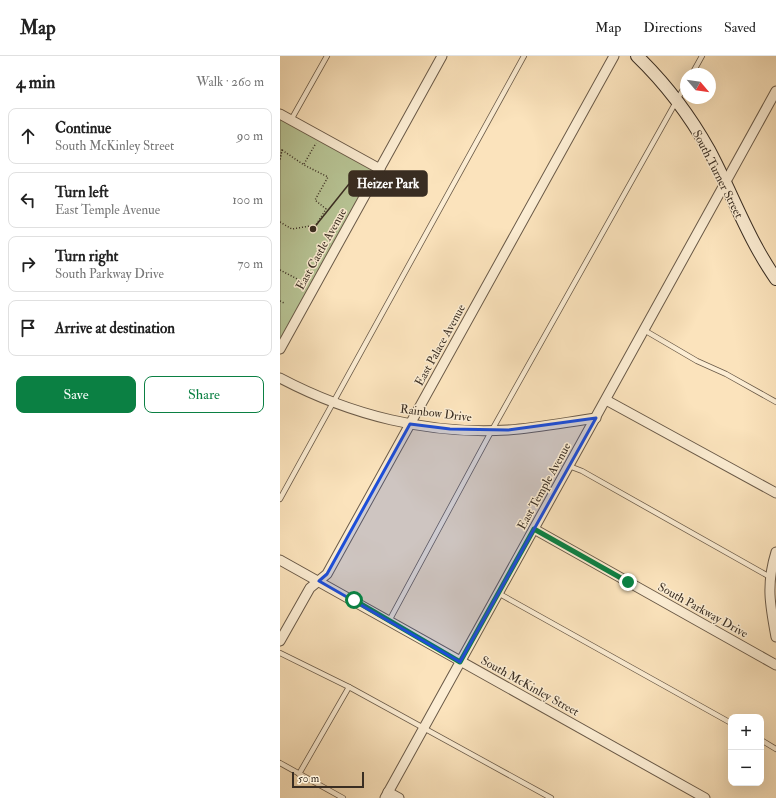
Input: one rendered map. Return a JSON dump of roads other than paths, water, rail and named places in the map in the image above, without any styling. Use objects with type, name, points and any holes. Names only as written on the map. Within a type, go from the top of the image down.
[{"type":"main road","name":"South Turner Street","points":[[637,56],[677,101],[709,150],[753,242],[776,279]]},
{"type":"street","name":"East Castle Avenue","points":[[280,349],[442,56]]},
{"type":"street","name":"East Palace Avenue","points":[[280,641],[310,588],[327,574],[614,56]]},
{"type":"street","name":"East Temple Avenue","points":[[387,795],[776,91]]},
{"type":"street","points":[[280,114],[380,169]]},
{"type":"street","name":"Rainbow Drive","points":[[280,378],[332,403],[362,413],[410,424],[450,429],[508,430],[596,418]]},
{"type":"street","points":[[606,400],[776,493]]},
{"type":"street","name":"South Parkway Drive","points":[[534,529],[776,665]]},
{"type":"street","points":[[776,552],[770,577],[769,602],[776,637]]},
{"type":"street","name":"South McKinley Street","points":[[280,560],[705,798]]},
{"type":"street","points":[[387,795],[399,798]]},
{"type":"lane","points":[[291,120],[327,56]]},
{"type":"lane","points":[[280,499],[524,56]]},
{"type":"lane","points":[[695,68],[702,56]]},
{"type":"lane","points":[[389,620],[492,430],[680,95]]},
{"type":"lane","points":[[644,330],[697,361],[726,374],[776,402]]},
{"type":"lane","points":[[569,466],[582,470],[770,577]]},
{"type":"lane","points":[[498,593],[728,721]]},
{"type":"lane","points":[[280,652],[349,687],[551,798]]},
{"type":"lane","points":[[299,774],[349,687]]},
{"type":"lane","points":[[764,742],[776,748]]},
{"type":"lane","points":[[280,763],[343,798]]},
{"type":"place","name":"Heizer Park","points":[[313,229]]}]
